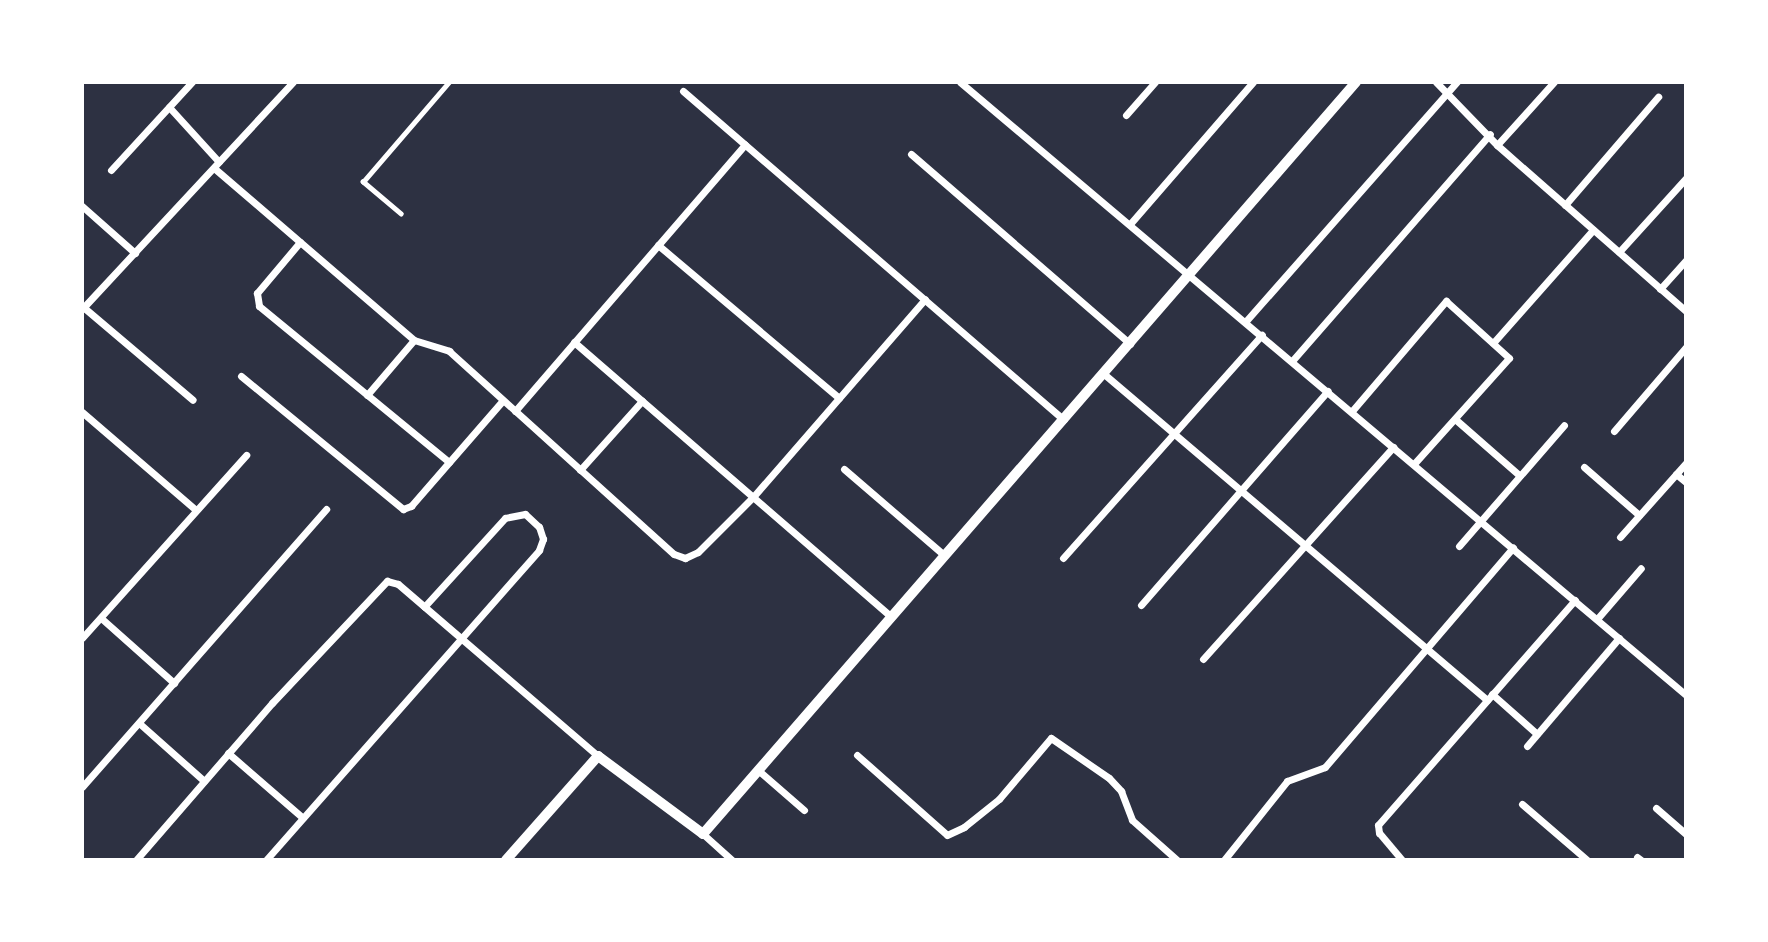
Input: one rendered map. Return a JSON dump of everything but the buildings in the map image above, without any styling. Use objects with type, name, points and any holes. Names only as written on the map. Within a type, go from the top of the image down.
[{"type":"street","points":[[111,170],[192,82]]},
{"type":"street","points":[[193,400],[83,307],[293,82]]},
{"type":"street","points":[[960,82],[1686,695]]},
{"type":"street","points":[[1126,115],[1155,82]]},
{"type":"street","points":[[1130,224],[1253,82]]},
{"type":"street","points":[[703,834],[1356,82]]},
{"type":"street","points":[[1436,82],[1490,134],[1497,145],[1686,311]]},
{"type":"street","points":[[1245,321],[1457,82]]},
{"type":"street","points":[[1497,145],[1554,82]]},
{"type":"street","points":[[683,91],[1064,420]]},
{"type":"street","points":[[1565,205],[1658,97]]},
{"type":"street","points":[[169,107],[216,165],[300,242],[414,340],[449,351],[674,554],[685,558],[698,552],[753,497],[925,299]]},
{"type":"street","points":[[1292,361],[1490,134]]},
{"type":"street","points":[[515,411],[745,145]]},
{"type":"street","points":[[911,154],[1130,344]]},
{"type":"street","points":[[1619,252],[1686,178]]},
{"type":"street","points":[[82,206],[135,253]]},
{"type":"street","points":[[1493,343],[1593,230]]},
{"type":"street","points":[[300,242],[256,299],[449,462]]},
{"type":"street","points":[[659,244],[839,398]]},
{"type":"street","points":[[1661,289],[1686,260]]},
{"type":"street","points":[[1352,411],[1446,301],[1509,358],[1414,464]]},
{"type":"street","points":[[1063,558],[1262,335]]},
{"type":"street","points":[[368,395],[414,340]]},
{"type":"street","points":[[574,342],[892,617]]},
{"type":"street","points":[[1614,431],[1686,347]]},
{"type":"street","points":[[1104,374],[1427,649],[1537,734]]},
{"type":"street","points":[[240,376],[403,509],[449,462],[503,400]]},
{"type":"street","points":[[1141,605],[1328,391]]},
{"type":"street","points":[[580,470],[642,401]]},
{"type":"street","points":[[82,412],[196,510]]},
{"type":"street","points":[[1455,419],[1520,475]]},
{"type":"street","points":[[1459,546],[1564,425]]},
{"type":"street","points":[[1203,659],[1393,447]]},
{"type":"street","points":[[82,638],[246,455]]},
{"type":"street","points":[[1620,537],[1686,463]]},
{"type":"street","points":[[1584,467],[1639,515]]},
{"type":"street","points":[[844,469],[945,556]]},
{"type":"street","points":[[1676,474],[1686,482]]},
{"type":"street","points":[[82,787],[326,509]]},
{"type":"street","points":[[266,860],[539,550],[542,539],[539,527],[525,514],[505,518],[425,607]]},
{"type":"street","points":[[1224,860],[1287,781],[1325,767],[1513,548]]},
{"type":"street","points":[[1597,619],[1642,568]]},
{"type":"street","points":[[136,860],[376,588],[387,581],[398,584],[598,756],[703,834],[732,860]]},
{"type":"street","points":[[1402,860],[1379,833],[1378,825],[1574,600]]},
{"type":"street","points":[[101,618],[174,683]]},
{"type":"street","points":[[1527,746],[1619,638]]},
{"type":"street","points":[[139,723],[204,781]]},
{"type":"street","points":[[857,755],[947,835],[964,827],[999,799],[1051,738],[1110,779],[1121,791],[1132,820],[1177,860]]},
{"type":"street","points":[[228,753],[303,818]]},
{"type":"street","points":[[506,860],[598,756]]},
{"type":"street","points":[[758,770],[804,810]]},
{"type":"street","points":[[1522,804],[1587,860]]},
{"type":"street","points":[[1656,807],[1686,834]]},
{"type":"lane","points":[[401,214],[363,181],[449,82]]}]
